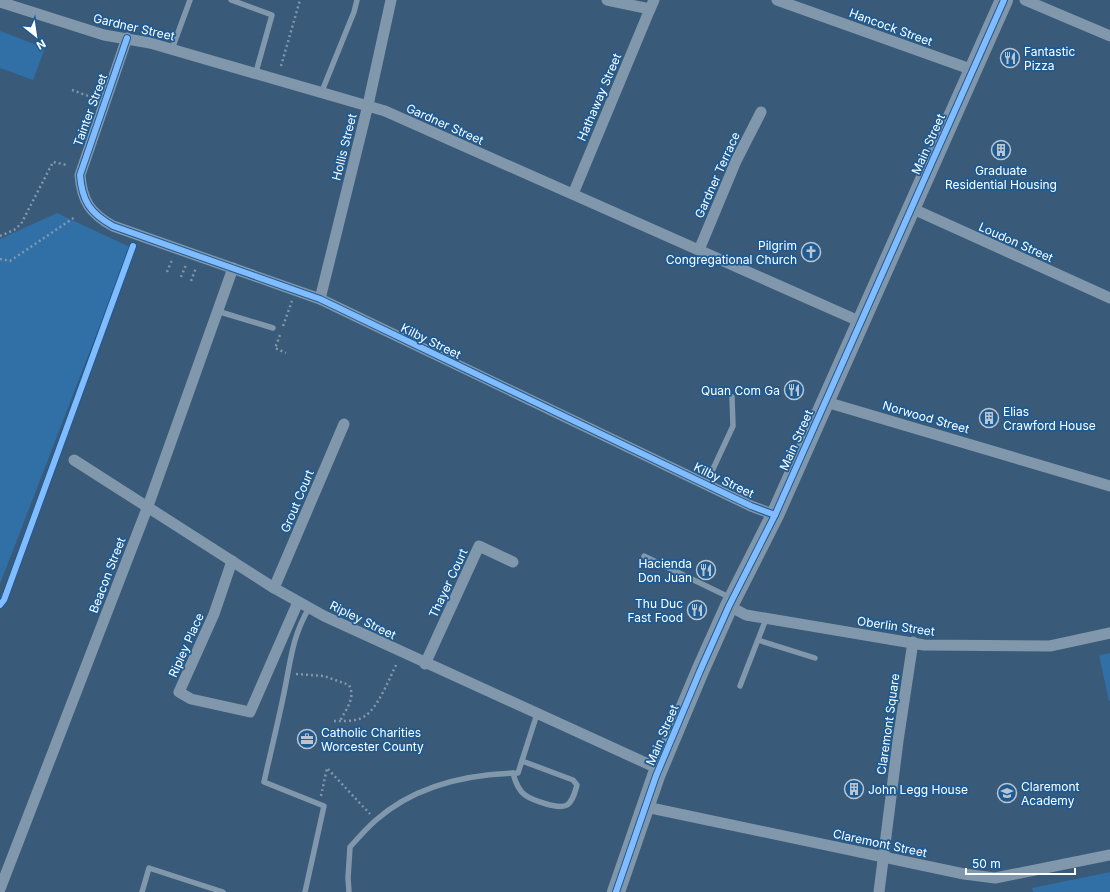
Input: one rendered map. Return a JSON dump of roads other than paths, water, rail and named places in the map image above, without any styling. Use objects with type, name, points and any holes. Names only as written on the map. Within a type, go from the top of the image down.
[{"type":"main road","name":"Main Street","points":[[616,892],[659,769],[731,602],[775,515],[1004,0]]},
{"type":"street","name":"Hollis Street","points":[[320,299],[368,105],[391,0]]},
{"type":"street","points":[[607,0],[652,5]]},
{"type":"street","name":"Hancock Street","points":[[777,0],[973,70]]},
{"type":"street","points":[[1025,0],[1110,36]]},
{"type":"street","name":"Gardner Street","points":[[0,2],[104,35],[127,38],[172,49],[322,91],[385,111],[861,322]]},
{"type":"street","name":"Hathaway Street","points":[[573,194],[652,5]]},
{"type":"street","name":"Tainter Street","points":[[81,191],[80,175],[84,160],[127,38]]},
{"type":"street","name":"Gardner Terrace","points":[[699,250],[736,161],[761,112]]},
{"type":"street","name":"Kilby Street","points":[[81,191],[89,208],[99,218],[113,226],[320,299],[751,506],[775,515]]},
{"type":"street","name":"Loudon Street","points":[[911,208],[1110,298]]},
{"type":"street","name":"Beacon Street","points":[[0,889],[148,506],[233,268]]},
{"type":"street","name":"Norwood Street","points":[[826,402],[1110,486]]},
{"type":"street","name":"Grout Court","points":[[274,588],[344,424]]},
{"type":"street","name":"Ripley Street","points":[[74,460],[274,588],[309,608],[425,664],[468,681],[659,769]]},
{"type":"street","name":"Thayer Court","points":[[425,664],[479,546],[513,562]]},
{"type":"street","name":"Ripley Place","points":[[232,561],[214,614],[179,692],[191,699],[250,712],[298,602]]},
{"type":"street","name":"Oberlin Street","points":[[731,602],[746,615],[924,644],[1050,646],[1110,633]]},
{"type":"street","name":"Claremont Square","points":[[879,892],[898,741],[913,642]]},
{"type":"street","name":"Claremont Street","points":[[646,807],[964,874],[995,878],[1110,855]]},
{"type":"lane","points":[[172,49],[190,0]]},
{"type":"lane","points":[[231,0],[272,15],[256,72]]},
{"type":"lane","points":[[322,91],[354,12],[357,0]]},
{"type":"lane","points":[[217,311],[273,328]]},
{"type":"lane","points":[[706,484],[733,426],[732,397]]},
{"type":"lane","points":[[644,556],[731,602]]},
{"type":"lane","points":[[305,892],[324,806],[264,782],[291,653],[303,618],[309,608]]},
{"type":"lane","points":[[740,686],[766,619]]},
{"type":"lane","points":[[758,640],[816,658]]},
{"type":"lane","points":[[349,892],[348,878],[350,847],[376,820],[409,798],[445,782],[480,774],[518,773],[537,714]]},
{"type":"lane","points":[[513,773],[516,784],[524,795],[560,807],[567,805],[572,800],[577,785],[573,780],[522,761]]},
{"type":"lane","points":[[142,892],[149,868],[223,892]]},
{"type":"place","name":"Fantastic Pizza","points":[[1010,58]]},
{"type":"place","name":"Graduate Residential Housing","points":[[1001,150]]},
{"type":"place","name":"Pilgrim Congregational Church","points":[[811,252]]},
{"type":"place","name":"Quan Com Ga","points":[[794,390]]},
{"type":"place","name":"Elias Crawford House","points":[[989,418]]},
{"type":"place","name":"Hacienda Don Juan","points":[[706,570]]},
{"type":"place","name":"Thu Duc Fast Food","points":[[697,610]]},
{"type":"place","name":"Catholic Charities Worcester County","points":[[307,739]]},
{"type":"place","name":"John Legg House","points":[[854,789]]},
{"type":"place","name":"Claremont Academy","points":[[1007,793]]}]
